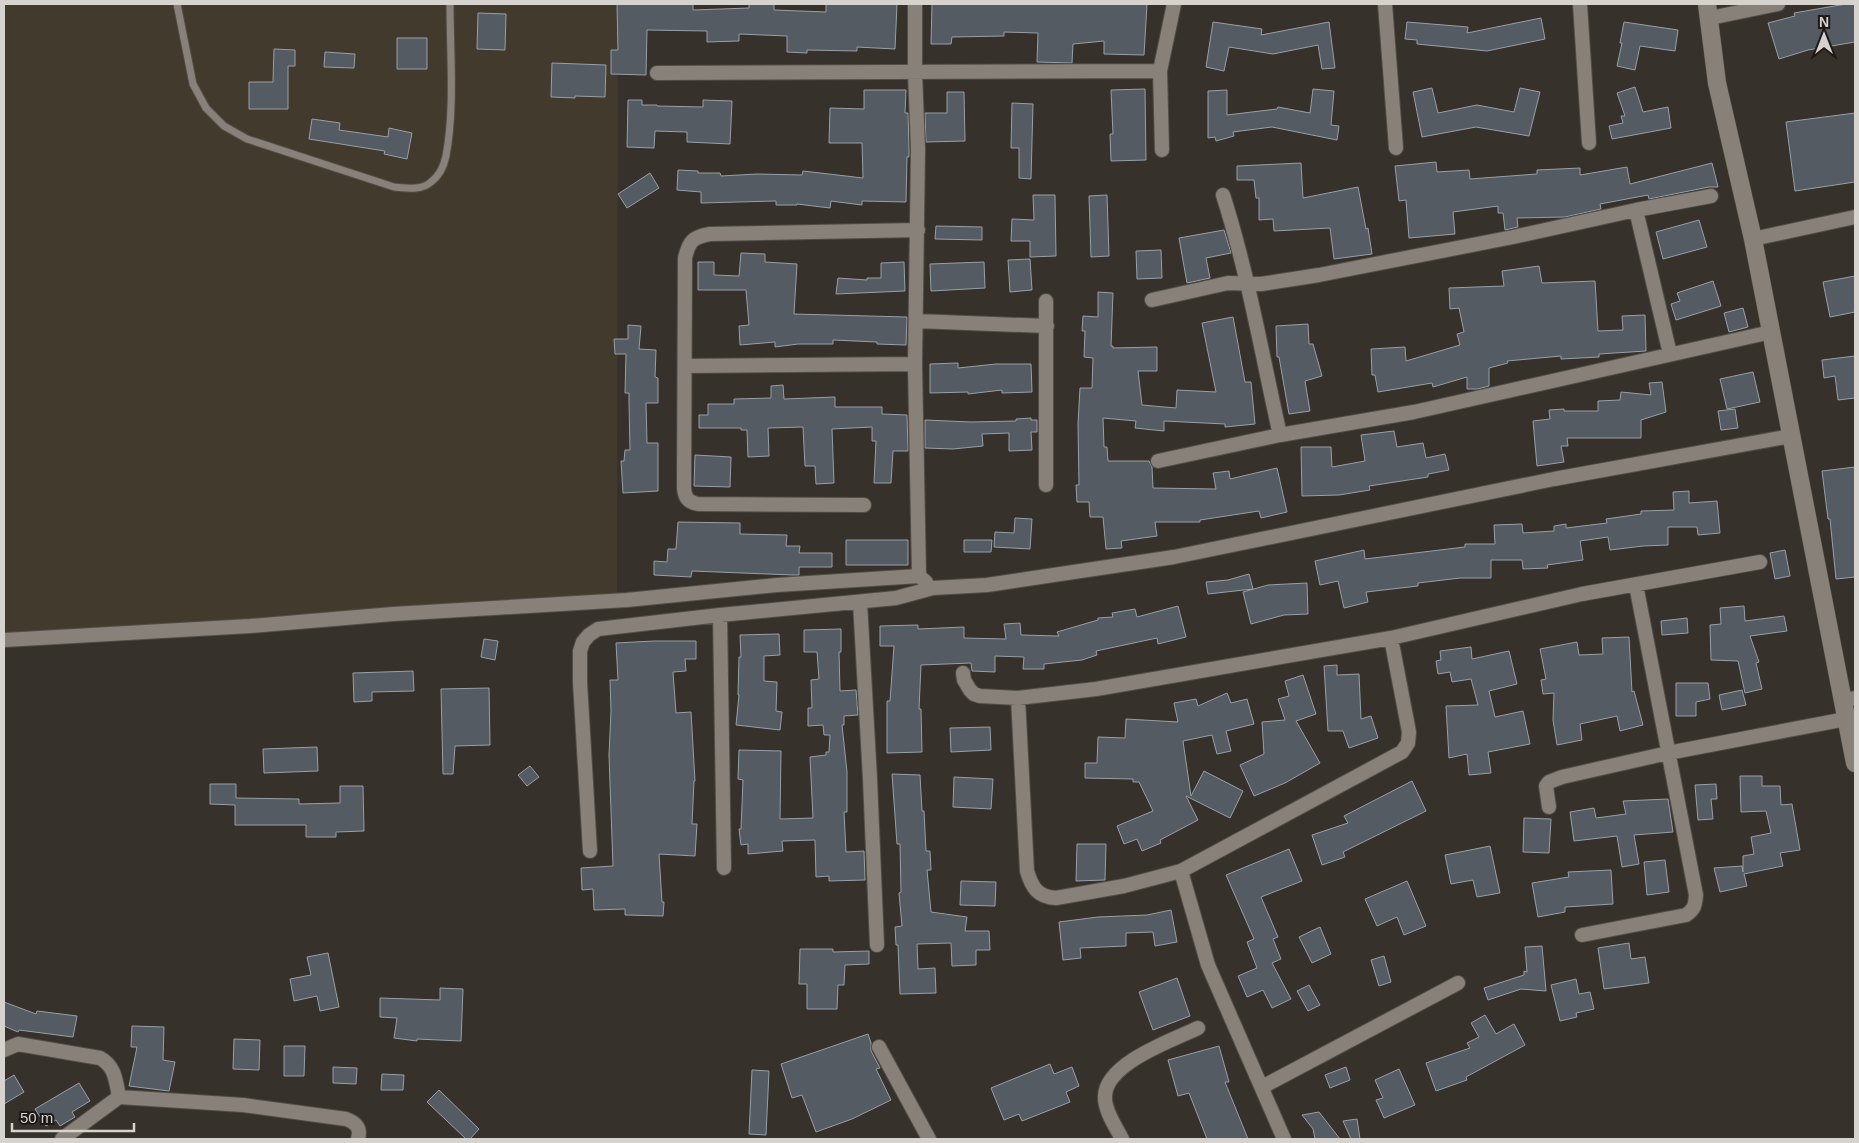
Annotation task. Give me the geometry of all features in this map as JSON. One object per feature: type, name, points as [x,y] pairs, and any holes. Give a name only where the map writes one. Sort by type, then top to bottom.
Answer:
[{"type":"street","points":[[916,4],[915,72],[918,149],[918,230],[915,364],[919,576]]},
{"type":"street","points":[[1162,150],[1160,70],[1174,4]]},
{"type":"street","points":[[1385,4],[1396,148]]},
{"type":"street","points":[[1580,4],[1589,143]]},
{"type":"street","points":[[1778,4],[1708,11],[1717,83],[1753,239],[1791,436],[1849,700],[1846,719],[1855,763]]},
{"type":"street","points":[[657,73],[1160,70]]},
{"type":"street","points":[[1223,194],[1248,284],[1280,435]]},
{"type":"street","points":[[1152,300],[1228,283],[1283,282],[1711,196]]},
{"type":"street","points":[[1636,210],[1670,354]]},
{"type":"street","points":[[1753,239],[1855,217]]},
{"type":"street","points":[[864,505],[691,502],[685,495],[685,258],[688,246],[697,238],[710,234],[918,230]]},
{"type":"street","points":[[1046,301],[1046,485]]},
{"type":"street","points":[[916,321],[1047,326]]},
{"type":"street","points":[[1158,461],[1280,435],[1414,412],[1771,332]]},
{"type":"street","points":[[685,366],[915,364]]},
{"type":"street","points":[[590,851],[580,682],[580,651],[583,642],[593,631],[598,629],[896,598],[933,588],[987,585],[1174,557],[1554,479],[1791,436]]},
{"type":"street","points":[[963,673],[966,685],[974,694],[1018,698],[1096,689],[1391,638],[1582,594],[1760,562]]},
{"type":"street","points":[[4,640],[250,626],[393,614],[628,600],[786,584],[919,576],[933,588]]},
{"type":"street","points":[[1582,935],[1686,915],[1695,906],[1696,895],[1636,585]]},
{"type":"street","points":[[860,602],[871,788],[877,945]]},
{"type":"street","points":[[720,615],[724,868]]},
{"type":"street","points":[[1018,698],[1027,871],[1036,891],[1047,897],[1056,898],[1124,886],[1181,871],[1402,752],[1408,743],[1410,732],[1391,638]]},
{"type":"street","points":[[1549,807],[1546,786],[1555,780],[1668,753],[1846,719]]},
{"type":"street","points":[[1181,871],[1208,965],[1284,1139]]},
{"type":"street","points":[[1262,1087],[1458,983]]},
{"type":"street","points":[[1122,1139],[1106,1105],[1104,1095],[1114,1076],[1124,1066],[1138,1057],[1198,1028]]},
{"type":"street","points":[[6,1046],[18,1044],[100,1058],[108,1062],[112,1067],[119,1097]]},
{"type":"street","points":[[879,1047],[929,1139]]},
{"type":"street","points":[[62,1139],[119,1097],[242,1105],[346,1119],[355,1122],[358,1126],[360,1133],[358,1139]]},
{"type":"lane","points":[[176,4],[193,84],[206,108],[224,126],[247,139],[283,151],[394,187],[414,189],[430,183],[441,171],[446,158],[450,104],[450,4]]},
{"type":"shaded area","points":[[4,4],[618,4],[617,597],[4,639]]},
{"type":"building","points":[[617,4],[693,4],[693,10],[749,8],[749,4],[774,4],[774,10],[826,12],[826,4],[897,4],[895,49],[857,47],[857,51],[807,50],[807,53],[787,52],[787,36],[739,34],[739,41],[707,42],[707,31],[647,30],[646,75],[611,74],[611,50],[618,50]]},
{"type":"building","points":[[932,4],[1147,4],[1144,55],[1104,54],[1104,41],[1073,44],[1072,63],[1037,62],[1038,33],[1004,32],[1004,36],[952,37],[951,44],[931,44]]},
{"type":"building","points":[[1855,4],[1855,42],[1808,50],[1779,59],[1768,23],[1795,16],[1794,13]]},
{"type":"building","points":[[478,13],[506,14],[505,50],[477,49]]},
{"type":"building","points":[[1541,18],[1545,39],[1487,51],[1417,44],[1417,40],[1405,39],[1407,22],[1468,27],[1467,33]]},
{"type":"building","points":[[1213,22],[1262,29],[1261,35],[1329,22],[1335,68],[1322,69],[1318,45],[1273,54],[1229,47],[1224,71],[1206,67]]},
{"type":"building","points":[[1624,22],[1678,30],[1675,51],[1640,46],[1635,70],[1617,66]]},
{"type":"building","points":[[397,38],[427,38],[427,69],[397,69]]},
{"type":"building","points":[[274,49],[295,50],[295,66],[288,66],[288,109],[249,109],[249,82],[273,82]]},
{"type":"building","points":[[325,52],[355,54],[354,68],[324,67]]},
{"type":"building","points":[[552,63],[606,65],[605,97],[551,97]]},
{"type":"building","points":[[1635,87],[1643,112],[1668,107],[1671,128],[1612,139],[1609,126],[1623,123],[1621,116],[1625,116],[1617,93]]},
{"type":"building","points":[[1432,88],[1438,113],[1477,105],[1514,112],[1520,88],[1540,92],[1529,136],[1476,127],[1422,137],[1413,92]]},
{"type":"building","points":[[1145,89],[1146,160],[1111,161],[1110,134],[1113,134],[1111,90]]},
{"type":"building","points":[[1313,89],[1334,91],[1331,125],[1339,126],[1337,140],[1272,127],[1233,132],[1234,136],[1216,141],[1215,137],[1208,138],[1208,91],[1227,90],[1227,115],[1277,109],[1278,107],[1310,113]]},
{"type":"building","points":[[864,90],[906,90],[905,113],[908,113],[909,157],[907,157],[906,202],[862,201],[862,205],[831,201],[830,208],[797,204],[776,205],[776,201],[701,203],[701,192],[677,190],[678,170],[698,171],[698,173],[720,173],[721,176],[757,174],[802,175],[803,171],[863,178],[862,143],[829,143],[830,108],[864,109]]},
{"type":"building","points":[[947,92],[964,92],[965,141],[926,142],[925,113],[947,113]]},
{"type":"building","points":[[628,100],[642,100],[642,105],[703,107],[703,100],[732,101],[730,144],[687,142],[687,132],[655,131],[654,148],[627,147]]},
{"type":"building","points":[[1012,103],[1033,104],[1031,179],[1019,178],[1019,148],[1011,148]]},
{"type":"building","points":[[1855,113],[1855,182],[1795,191],[1786,122]]},
{"type":"building","points":[[312,119],[340,123],[339,130],[388,137],[389,128],[412,133],[407,159],[384,154],[385,151],[309,139]]},
{"type":"building","points":[[1436,162],[1437,172],[1469,170],[1470,179],[1537,174],[1537,170],[1580,168],[1580,175],[1627,167],[1630,184],[1712,163],[1718,187],[1709,187],[1649,199],[1648,195],[1600,204],[1601,209],[1565,217],[1517,218],[1518,227],[1505,230],[1503,213],[1498,213],[1498,206],[1453,212],[1455,234],[1409,238],[1406,200],[1399,201],[1395,166]]},
{"type":"building","points":[[1301,163],[1303,198],[1358,187],[1372,254],[1334,259],[1330,228],[1274,231],[1273,219],[1259,220],[1259,198],[1256,198],[1254,180],[1237,180],[1237,166]]},
{"type":"building","points":[[650,173],[659,188],[627,208],[618,194]]},
{"type":"building","points":[[1033,195],[1055,195],[1056,256],[1030,257],[1030,241],[1011,241],[1012,219],[1034,220]]},
{"type":"building","points":[[1107,195],[1109,256],[1091,257],[1089,196]]},
{"type":"building","points":[[1699,220],[1707,247],[1663,259],[1656,232]]},
{"type":"building","points":[[936,226],[982,227],[982,240],[935,239]]},
{"type":"building","points":[[1224,230],[1231,253],[1206,258],[1210,278],[1187,283],[1179,238]]},
{"type":"building","points":[[1161,250],[1162,278],[1137,279],[1136,251]]},
{"type":"building","points":[[741,253],[765,254],[765,262],[797,264],[794,314],[907,317],[906,345],[833,340],[833,344],[798,344],[775,347],[775,342],[740,345],[739,326],[749,325],[746,290],[698,290],[698,262],[714,262],[714,275],[739,276]]},
{"type":"building","points":[[1030,259],[1032,290],[1010,292],[1008,260]]},
{"type":"building","points":[[904,262],[905,291],[836,294],[838,278],[867,280],[867,278],[881,278],[881,263]]},
{"type":"building","points":[[984,262],[985,288],[931,291],[930,264]]},
{"type":"building","points":[[1539,266],[1542,283],[1595,281],[1598,331],[1623,330],[1622,316],[1645,315],[1646,351],[1599,354],[1599,357],[1561,359],[1561,356],[1507,361],[1508,363],[1489,368],[1489,386],[1478,389],[1467,389],[1467,377],[1433,387],[1432,383],[1378,392],[1375,375],[1372,375],[1371,349],[1405,347],[1406,361],[1460,345],[1457,334],[1464,332],[1459,308],[1450,309],[1449,288],[1504,286],[1502,271]]},
{"type":"building","points":[[1855,276],[1855,312],[1830,317],[1823,282]]},
{"type":"building","points":[[1713,281],[1721,306],[1676,320],[1671,304],[1680,301],[1677,293]]},
{"type":"building","points":[[1098,292],[1113,293],[1111,346],[1113,348],[1157,347],[1157,371],[1138,371],[1142,405],[1176,408],[1177,390],[1216,392],[1202,323],[1233,317],[1245,382],[1251,382],[1255,424],[1225,427],[1225,424],[1164,421],[1164,431],[1135,428],[1136,421],[1103,418],[1104,447],[1107,447],[1108,461],[1149,461],[1152,467],[1153,488],[1216,489],[1213,473],[1229,471],[1230,479],[1277,468],[1287,512],[1261,518],[1259,511],[1200,520],[1200,522],[1155,522],[1157,536],[1121,541],[1122,548],[1106,549],[1103,517],[1090,517],[1089,502],[1077,502],[1076,485],[1079,485],[1078,424],[1080,388],[1092,388],[1093,358],[1084,357],[1085,331],[1082,331],[1083,316],[1098,317]]},
{"type":"building","points":[[1743,308],[1748,327],[1729,332],[1724,313]]},
{"type":"building","points":[[1308,324],[1309,344],[1313,344],[1322,376],[1305,381],[1310,411],[1289,414],[1279,357],[1277,357],[1276,326]]},
{"type":"building","points":[[628,325],[641,326],[639,349],[656,350],[655,377],[658,378],[658,403],[646,403],[647,443],[658,443],[658,491],[623,493],[621,461],[624,461],[625,450],[630,450],[629,393],[625,393],[626,354],[615,354],[614,339],[628,339]]},
{"type":"building","points":[[1855,356],[1855,398],[1838,400],[1835,376],[1824,378],[1822,360]]},
{"type":"building","points":[[958,363],[958,368],[996,364],[1031,364],[1032,392],[1002,393],[1002,390],[968,394],[968,392],[930,393],[930,364]]},
{"type":"building","points":[[1753,372],[1760,402],[1727,409],[1720,379]]},
{"type":"building","points":[[1662,382],[1666,412],[1641,420],[1641,438],[1567,438],[1568,446],[1561,446],[1564,462],[1537,466],[1533,421],[1550,419],[1549,410],[1598,411],[1598,401],[1620,400],[1621,392],[1651,395],[1649,383]]},
{"type":"building","points":[[783,385],[784,399],[835,397],[835,407],[882,407],[882,414],[907,415],[908,451],[893,451],[891,483],[874,483],[876,441],[872,441],[872,427],[832,429],[834,483],[816,484],[815,466],[805,466],[803,427],[768,428],[769,456],[748,457],[747,430],[741,430],[741,428],[699,428],[699,415],[708,415],[708,404],[734,404],[734,399],[771,398],[771,386]]},
{"type":"building","points":[[1735,409],[1738,428],[1721,430],[1718,411]]},
{"type":"building","points":[[1031,418],[1031,420],[1037,420],[1037,432],[1031,432],[1032,450],[1009,451],[1009,433],[982,434],[983,446],[953,449],[925,448],[925,420],[971,422],[1016,421],[1016,419]]},
{"type":"building","points":[[1394,431],[1397,447],[1423,443],[1426,458],[1445,454],[1449,470],[1428,474],[1428,477],[1369,486],[1370,490],[1339,495],[1302,496],[1301,447],[1331,447],[1332,467],[1365,461],[1361,435]]},
{"type":"building","points":[[695,455],[731,457],[730,487],[694,486]]},
{"type":"building","points":[[1855,467],[1855,577],[1836,579],[1830,519],[1828,519],[1822,471]]},
{"type":"building","points":[[1689,491],[1689,503],[1717,501],[1720,533],[1698,535],[1697,527],[1668,527],[1668,545],[1610,550],[1608,537],[1580,541],[1583,560],[1547,565],[1548,568],[1523,569],[1522,560],[1491,560],[1491,578],[1460,578],[1418,583],[1418,586],[1366,592],[1368,602],[1344,608],[1338,581],[1320,585],[1315,561],[1364,550],[1365,559],[1465,547],[1465,544],[1495,544],[1494,525],[1522,524],[1523,533],[1554,531],[1554,526],[1566,524],[1566,528],[1607,523],[1606,519],[1641,514],[1641,511],[1674,510],[1673,492]]},
{"type":"building","points":[[1015,518],[1032,519],[1030,549],[994,547],[995,532],[1014,533]]},
{"type":"building","points":[[678,522],[740,523],[740,534],[787,535],[786,546],[800,546],[799,553],[832,553],[832,567],[799,567],[799,575],[692,571],[691,577],[654,575],[654,561],[667,562],[668,549],[676,549]]},
{"type":"building","points":[[846,540],[908,540],[908,565],[846,565]]},
{"type":"building","points":[[964,540],[992,540],[991,552],[964,552]]},
{"type":"building","points":[[1785,550],[1790,576],[1775,579],[1770,553]]},
{"type":"building","points":[[1249,574],[1253,589],[1208,594],[1206,582],[1228,580]]},
{"type":"building","points":[[1307,583],[1308,614],[1284,615],[1251,624],[1243,592],[1268,585]]},
{"type":"building","points":[[1178,606],[1186,637],[1158,644],[1157,638],[1096,651],[1097,655],[1082,660],[1044,664],[1044,669],[1023,669],[1024,657],[995,656],[995,672],[972,671],[971,663],[921,665],[919,709],[921,709],[922,752],[887,753],[887,701],[890,701],[894,646],[880,646],[880,626],[918,625],[918,629],[964,627],[964,638],[1006,639],[1004,624],[1020,623],[1021,635],[1059,636],[1057,632],[1098,620],[1098,618],[1113,617],[1112,613],[1135,609],[1137,617]]},
{"type":"building","points":[[1744,606],[1745,621],[1784,616],[1787,631],[1750,636],[1759,662],[1756,663],[1762,689],[1745,693],[1738,661],[1711,660],[1710,625],[1721,624],[1720,608]]},
{"type":"building","points":[[1687,618],[1688,633],[1662,635],[1661,621]]},
{"type":"building","points":[[841,629],[841,652],[839,652],[840,691],[856,690],[858,715],[844,716],[844,725],[842,725],[847,772],[847,812],[844,812],[846,852],[864,851],[865,880],[829,881],[829,876],[816,877],[815,840],[782,841],[783,851],[748,854],[748,844],[741,845],[739,829],[741,829],[743,780],[738,779],[739,750],[781,751],[780,819],[813,818],[810,757],[826,755],[826,752],[829,752],[830,735],[824,735],[823,725],[808,726],[808,708],[812,708],[811,680],[819,679],[817,652],[804,652],[804,630]]},
{"type":"building","points":[[779,634],[780,655],[764,656],[764,681],[777,682],[776,711],[782,712],[780,730],[736,725],[739,695],[739,657],[741,657],[740,635]]},
{"type":"building","points":[[1629,637],[1632,692],[1634,691],[1643,725],[1620,731],[1617,716],[1580,724],[1582,740],[1557,745],[1553,720],[1554,693],[1543,694],[1541,680],[1546,679],[1540,649],[1577,642],[1579,655],[1603,654],[1602,638]]},
{"type":"building","points":[[484,639],[498,641],[495,660],[481,657]]},
{"type":"building","points":[[696,641],[696,659],[685,659],[686,671],[673,672],[676,713],[691,712],[695,781],[692,824],[697,824],[695,856],[659,854],[662,902],[664,902],[663,916],[625,915],[625,909],[594,910],[593,889],[582,890],[581,868],[613,866],[609,755],[610,680],[618,680],[616,643]]},
{"type":"building","points":[[1471,647],[1472,659],[1509,651],[1517,684],[1489,691],[1495,717],[1523,711],[1530,744],[1488,752],[1491,773],[1469,775],[1467,754],[1449,758],[1446,706],[1478,705],[1471,679],[1452,682],[1450,672],[1438,674],[1436,661],[1441,660],[1440,651]]},
{"type":"building","points":[[1337,665],[1337,675],[1359,674],[1361,719],[1371,716],[1378,738],[1349,748],[1343,731],[1328,731],[1324,666]]},
{"type":"building","points":[[413,671],[414,691],[372,692],[372,701],[354,702],[353,673]]},
{"type":"building","points":[[1303,675],[1316,714],[1296,721],[1320,763],[1285,783],[1254,796],[1240,765],[1264,754],[1262,722],[1285,720],[1278,699],[1289,696],[1285,681]]},
{"type":"building","points":[[1676,683],[1708,683],[1710,699],[1696,702],[1696,716],[1676,716]]},
{"type":"building","points":[[489,688],[490,745],[455,746],[453,774],[443,774],[441,689]]},
{"type":"building","points":[[1742,690],[1746,705],[1722,710],[1719,695]]},
{"type":"building","points":[[1227,693],[1231,703],[1247,699],[1254,724],[1226,731],[1231,751],[1217,754],[1212,735],[1183,741],[1191,796],[1204,771],[1243,791],[1230,818],[1186,796],[1198,820],[1160,840],[1161,843],[1142,851],[1137,839],[1124,844],[1117,826],[1153,811],[1139,782],[1133,782],[1133,779],[1085,778],[1085,763],[1097,763],[1098,737],[1125,738],[1126,719],[1178,722],[1174,703],[1196,699],[1198,706]]},
{"type":"building","points":[[990,727],[991,750],[951,752],[950,728]]},
{"type":"building","points":[[317,747],[318,771],[264,773],[263,749]]},
{"type":"building","points":[[530,766],[539,777],[527,786],[518,775]]},
{"type":"building","points":[[892,774],[920,775],[926,851],[930,851],[931,870],[927,870],[931,912],[967,917],[965,931],[989,931],[990,950],[976,950],[976,965],[952,966],[951,943],[917,944],[918,969],[935,968],[936,993],[900,994],[898,945],[896,945],[895,927],[902,926],[899,893],[901,892],[900,844],[897,844]]},
{"type":"building","points":[[1740,776],[1762,776],[1762,786],[1780,786],[1781,805],[1792,804],[1800,850],[1780,853],[1783,866],[1744,874],[1747,886],[1720,892],[1714,868],[1742,866],[1743,872],[1743,856],[1754,854],[1751,837],[1771,833],[1766,811],[1741,812]]},
{"type":"building","points":[[954,777],[993,779],[991,809],[953,807]]},
{"type":"building","points":[[1412,781],[1426,811],[1343,852],[1345,857],[1322,865],[1312,835],[1348,823],[1344,816]]},
{"type":"building","points":[[210,784],[236,784],[236,798],[299,799],[299,804],[340,803],[340,786],[363,786],[364,831],[336,832],[336,837],[306,837],[306,825],[235,825],[235,805],[210,804]]},
{"type":"building","points":[[1716,784],[1717,799],[1711,799],[1713,819],[1698,820],[1695,785]]},
{"type":"building","points":[[1668,799],[1673,832],[1634,835],[1639,864],[1622,867],[1617,836],[1574,841],[1570,812],[1594,808],[1596,818],[1626,814],[1623,801]]},
{"type":"building","points":[[1524,818],[1551,819],[1549,853],[1523,852]]},
{"type":"building","points":[[1077,844],[1106,844],[1105,880],[1076,881]]},
{"type":"building","points":[[1490,846],[1500,893],[1477,897],[1473,880],[1451,884],[1445,855]]},
{"type":"building","points":[[1289,849],[1302,881],[1261,897],[1278,937],[1273,939],[1281,959],[1272,963],[1291,999],[1272,1008],[1263,990],[1247,997],[1238,976],[1257,968],[1247,942],[1254,939],[1226,875]]},
{"type":"building","points":[[1665,860],[1669,892],[1647,895],[1644,862]]},
{"type":"building","points":[[1611,870],[1613,904],[1565,907],[1565,912],[1538,917],[1532,883],[1569,877],[1568,872]]},
{"type":"building","points":[[961,881],[996,882],[995,906],[960,905]]},
{"type":"building","points":[[1407,881],[1426,926],[1404,935],[1397,917],[1377,926],[1365,899]]},
{"type":"building","points":[[1171,910],[1177,942],[1155,946],[1153,932],[1126,933],[1126,946],[1080,948],[1081,958],[1063,960],[1059,922],[1098,917],[1147,915]]},
{"type":"building","points":[[1320,927],[1331,954],[1312,963],[1299,937]]},
{"type":"building","points":[[1629,943],[1631,959],[1645,957],[1649,983],[1604,989],[1598,948]]},
{"type":"building","points":[[1542,946],[1546,991],[1521,989],[1488,1000],[1484,988],[1524,975],[1524,971],[1527,972],[1525,947]]},
{"type":"building","points":[[800,949],[833,949],[833,952],[869,951],[869,964],[845,965],[844,985],[838,985],[837,1009],[807,1009],[807,984],[799,984]]},
{"type":"building","points":[[328,953],[339,1007],[320,1011],[317,996],[294,1001],[290,979],[311,975],[307,957]]},
{"type":"building","points":[[1384,956],[1391,982],[1379,986],[1371,960]]},
{"type":"building","points":[[1177,978],[1190,1016],[1153,1030],[1139,992]]},
{"type":"building","points":[[1576,979],[1579,994],[1590,992],[1594,1009],[1576,1013],[1577,1017],[1560,1021],[1551,985]]},
{"type":"building","points":[[1309,985],[1320,1005],[1308,1011],[1297,991]]},
{"type":"building","points":[[440,988],[463,989],[461,1041],[417,1039],[417,1041],[394,1038],[397,1018],[380,1017],[380,998],[440,1000]]},
{"type":"building","points":[[4,1002],[36,1014],[37,1011],[77,1016],[73,1037],[19,1030],[18,1032],[4,1026]]},
{"type":"building","points":[[1485,1015],[1496,1034],[1514,1024],[1525,1045],[1466,1077],[1467,1080],[1436,1091],[1426,1063],[1470,1048],[1467,1043],[1479,1037],[1471,1023]]},
{"type":"building","points":[[132,1026],[164,1027],[163,1060],[175,1062],[169,1091],[129,1086],[137,1047],[131,1047]]},
{"type":"building","points":[[868,1034],[871,1051],[880,1068],[876,1069],[891,1100],[852,1119],[816,1132],[802,1095],[792,1098],[781,1064]]},
{"type":"building","points":[[234,1039],[260,1040],[259,1070],[233,1069]]},
{"type":"building","points":[[284,1046],[305,1046],[304,1076],[284,1076]]},
{"type":"building","points":[[1219,1046],[1229,1082],[1225,1082],[1248,1139],[1207,1139],[1189,1093],[1178,1096],[1168,1060]]},
{"type":"building","points":[[1050,1064],[1054,1074],[1072,1067],[1079,1086],[1066,1092],[1070,1102],[1022,1121],[1019,1114],[1004,1120],[991,1088]]},
{"type":"building","points":[[333,1067],[357,1068],[356,1084],[333,1083]]},
{"type":"building","points":[[1346,1067],[1350,1080],[1330,1088],[1325,1075]]},
{"type":"building","points":[[1399,1069],[1415,1105],[1384,1118],[1376,1100],[1383,1098],[1375,1080]]},
{"type":"building","points":[[752,1070],[769,1071],[766,1135],[749,1134]]},
{"type":"building","points":[[382,1074],[404,1075],[403,1090],[381,1090]]},
{"type":"building","points":[[14,1075],[24,1092],[4,1104],[4,1081]]},
{"type":"building","points":[[79,1083],[90,1101],[72,1112],[75,1117],[60,1126],[56,1120],[46,1126],[35,1109]]},
{"type":"building","points":[[439,1090],[479,1129],[470,1139],[466,1139],[427,1102]]},
{"type":"building","points":[[1319,1112],[1340,1139],[1315,1139],[1313,1129],[1302,1115]]},
{"type":"building","points":[[1357,1119],[1360,1139],[1351,1139],[1343,1121]]}]
